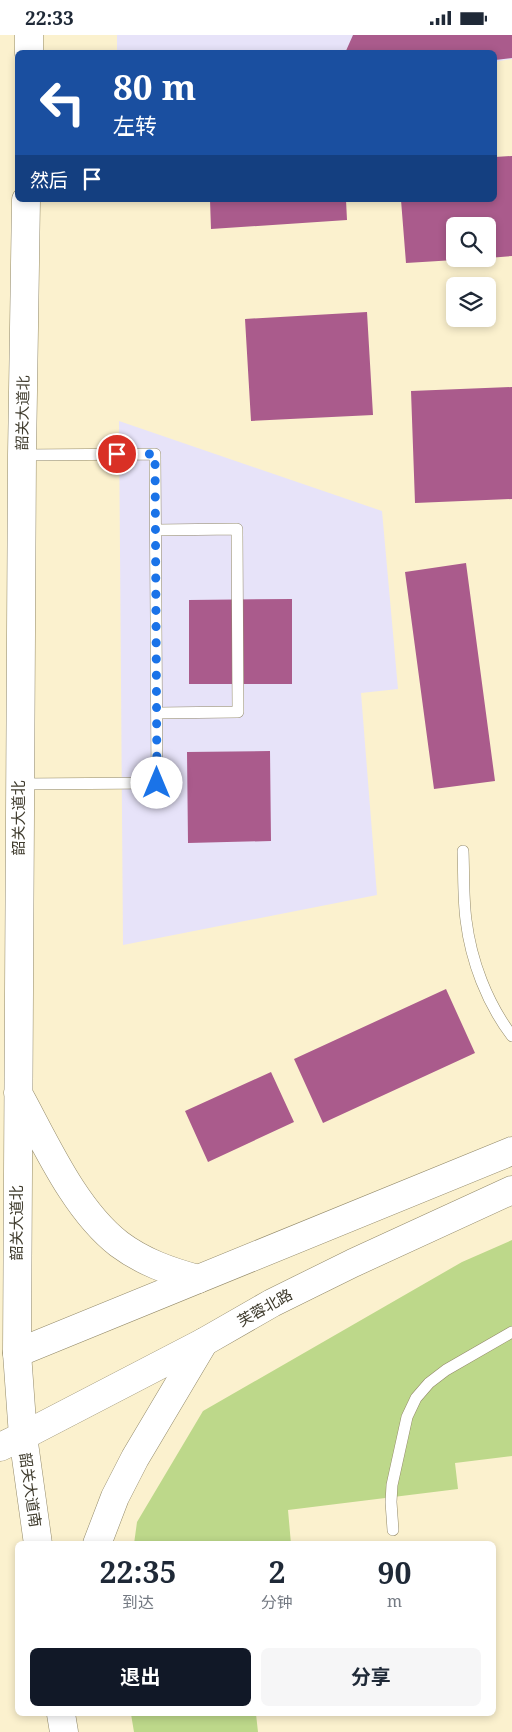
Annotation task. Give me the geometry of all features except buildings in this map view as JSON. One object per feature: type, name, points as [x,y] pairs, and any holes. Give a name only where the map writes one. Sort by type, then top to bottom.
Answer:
[{"type":"main road","points":[[29,35],[29,50]]},
{"type":"main road","name":"韶关大道北","points":[[12,1442],[8,1356],[17,1091],[26,202]]},
{"type":"main road","points":[[17,1091],[75,1195],[96,1221],[118,1243],[142,1259],[166,1270],[198,1279]]},
{"type":"main road","points":[[8,1356],[512,1151]]},
{"type":"main road","name":"芙蓉北路","points":[[12,1442],[204,1342],[272,1303],[512,1190]]},
{"type":"main road","points":[[98,1541],[116,1497],[135,1458],[204,1342]]},
{"type":"main road","name":"韶关大道南","points":[[12,1442],[37,1541]]},
{"type":"main road","points":[[61,1716],[64,1732]]},
{"type":"lane","points":[[20,784],[157,783],[155,454],[22,455]]},
{"type":"lane","points":[[156,530],[237,529],[238,712],[156,713]]},
{"type":"lane","points":[[463,851],[466,920],[475,964],[487,995],[512,1036]]},
{"type":"lane","points":[[393,1530],[392,1485],[407,1417],[416,1398],[429,1383],[446,1370],[512,1332]]},
{"type":"shaded area","points":[[117,35],[512,35],[512,59],[497,62],[497,50],[117,50]]},
{"type":"shaded area","points":[[119,421],[382,511],[398,689],[361,693],[377,895],[123,945]]},
{"type":"green space","points":[[512,1240],[512,1456],[455,1463],[458,1489],[288,1510],[291,1541],[134,1541],[137,1522],[203,1411],[462,1262]]},
{"type":"green space","points":[[131,1716],[256,1716],[258,1732],[134,1732]]},
{"type":"route","points":[[117,454],[155,454],[157,783]]}]
